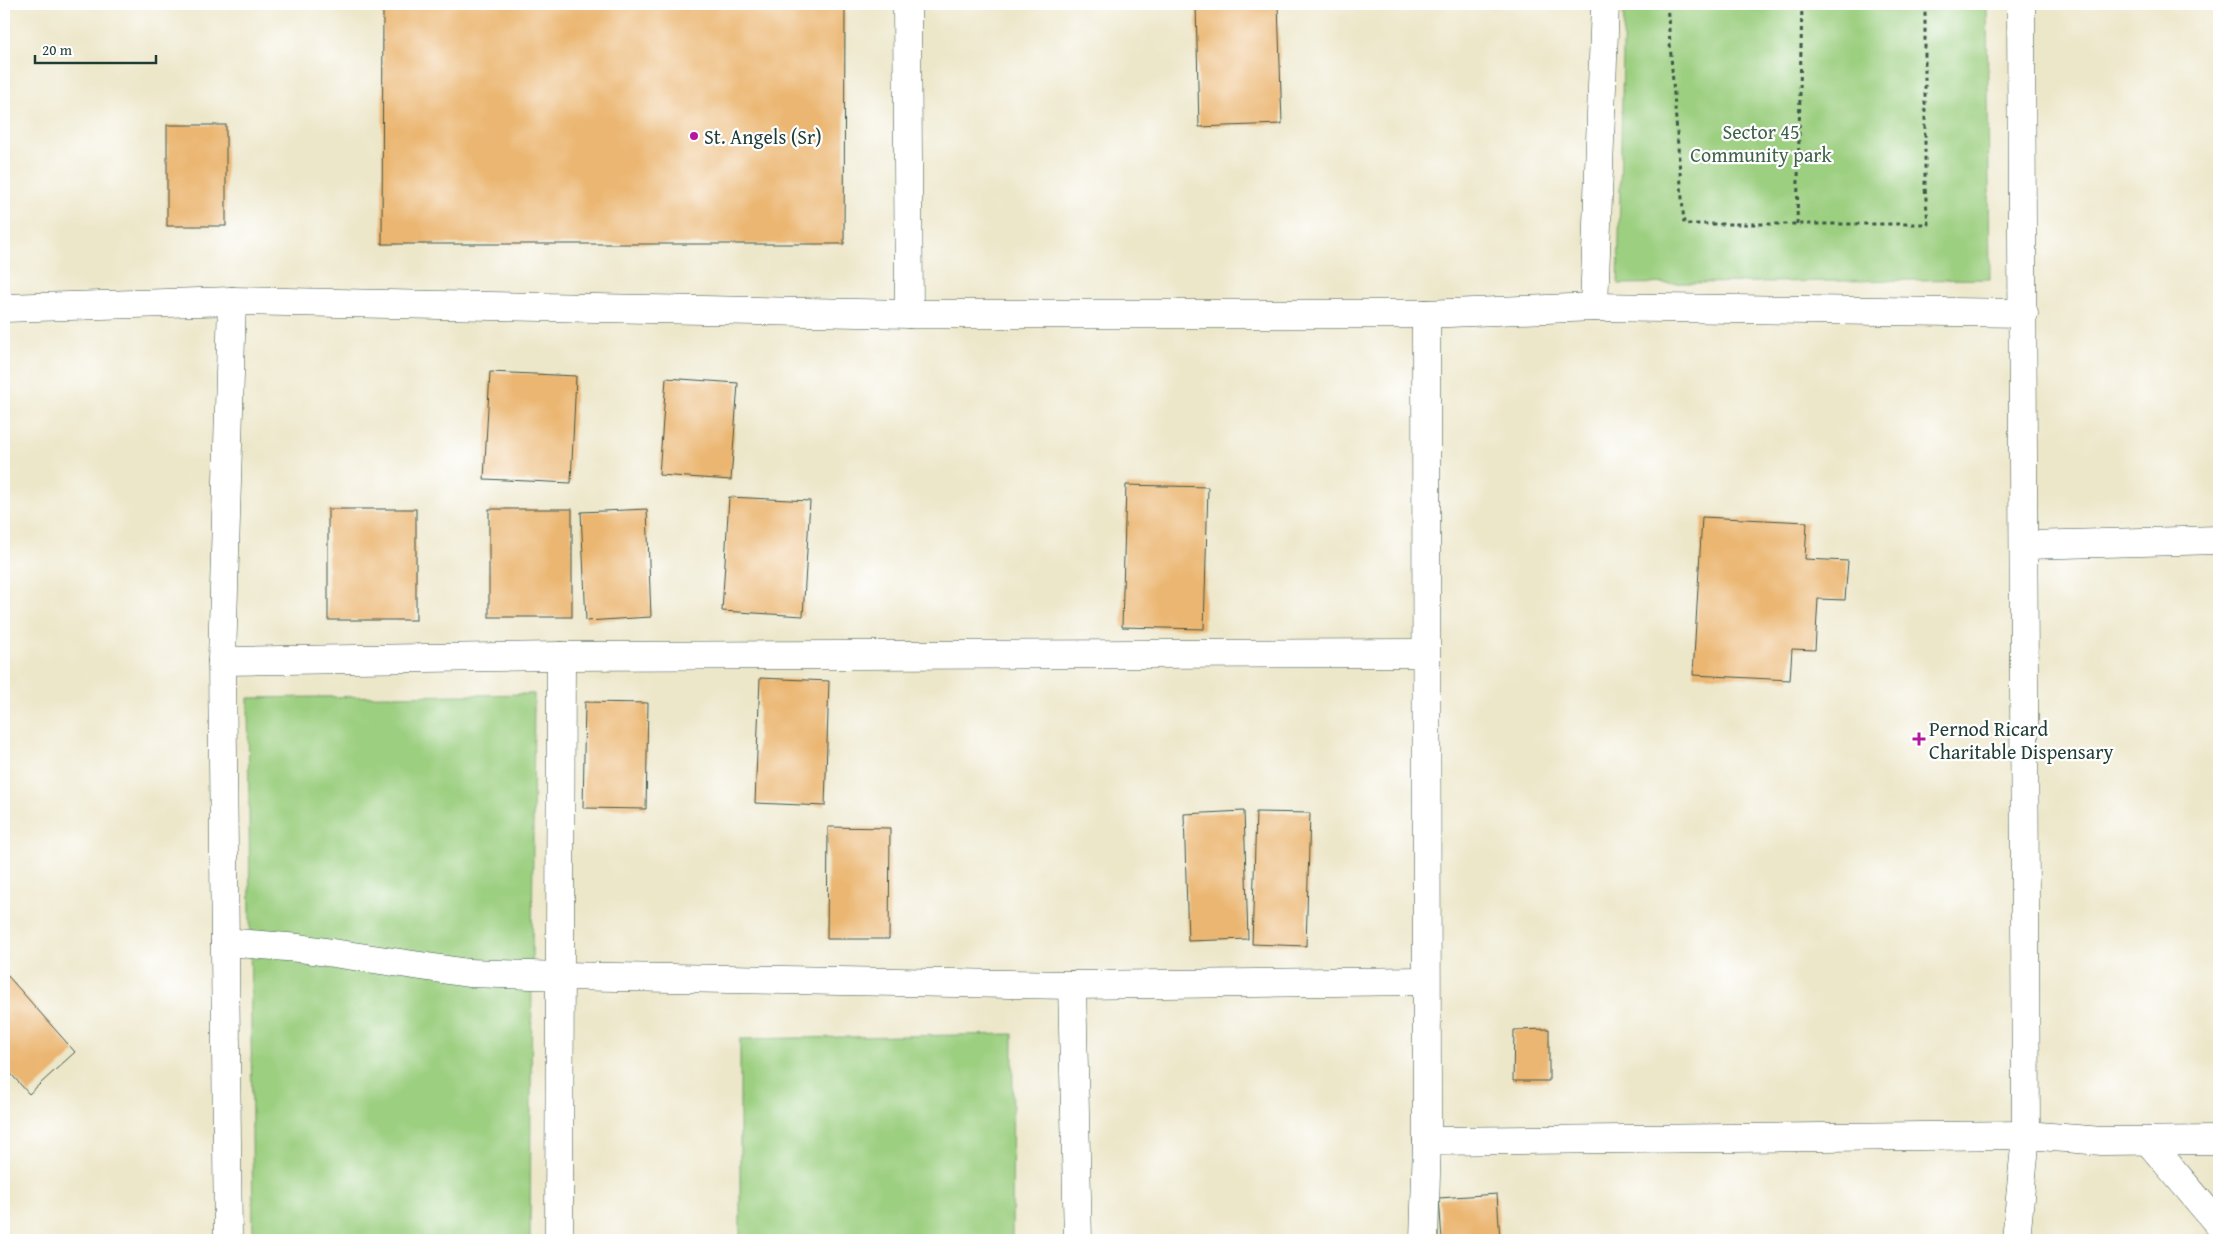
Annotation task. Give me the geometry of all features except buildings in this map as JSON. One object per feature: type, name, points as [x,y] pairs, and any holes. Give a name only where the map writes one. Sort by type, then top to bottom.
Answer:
[{"type":"street","points":[[907,4],[909,314]]},
{"type":"street","points":[[1594,307],[1605,4]]},
{"type":"street","points":[[2016,1240],[2026,1135],[2024,313],[2021,4]]},
{"type":"street","points":[[228,1240],[222,661],[232,301]]},
{"type":"street","points":[[4,308],[232,301],[909,314],[1426,314],[1594,307],[2024,313]]},
{"type":"street","points":[[1424,1240],[1427,1141],[1426,314]]},
{"type":"street","points":[[2024,545],[2219,540]]},
{"type":"street","points":[[222,661],[561,656],[1426,653]]},
{"type":"street","points":[[559,1240],[561,656]]},
{"type":"street","points":[[225,942],[308,949],[468,973],[560,976],[1072,985],[1426,981]]},
{"type":"street","points":[[1072,985],[1078,1240]]},
{"type":"street","points":[[1427,1141],[2026,1135],[2102,1141],[2219,1140]]},
{"type":"street","points":[[2148,1142],[2219,1225]]},
{"type":"path","points":[[1667,4],[1684,224],[1928,224],[1925,188],[1925,4]]},
{"type":"path","points":[[1797,224],[1802,4]]},
{"type":"green space","name":"Sector 45 Community park","points":[[1624,4],[1987,4],[1990,279],[1618,284]]},
{"type":"green space","points":[[534,694],[530,1240],[253,1240],[248,698]]},
{"type":"green space","points":[[1013,1034],[1012,1240],[740,1240],[740,1039]]},
{"type":"place","name":"St. Angels (Sr)","points":[[694,136]]},
{"type":"place","name":"Pernod Ricard Charitable Dispensary","points":[[1919,739]]}]
